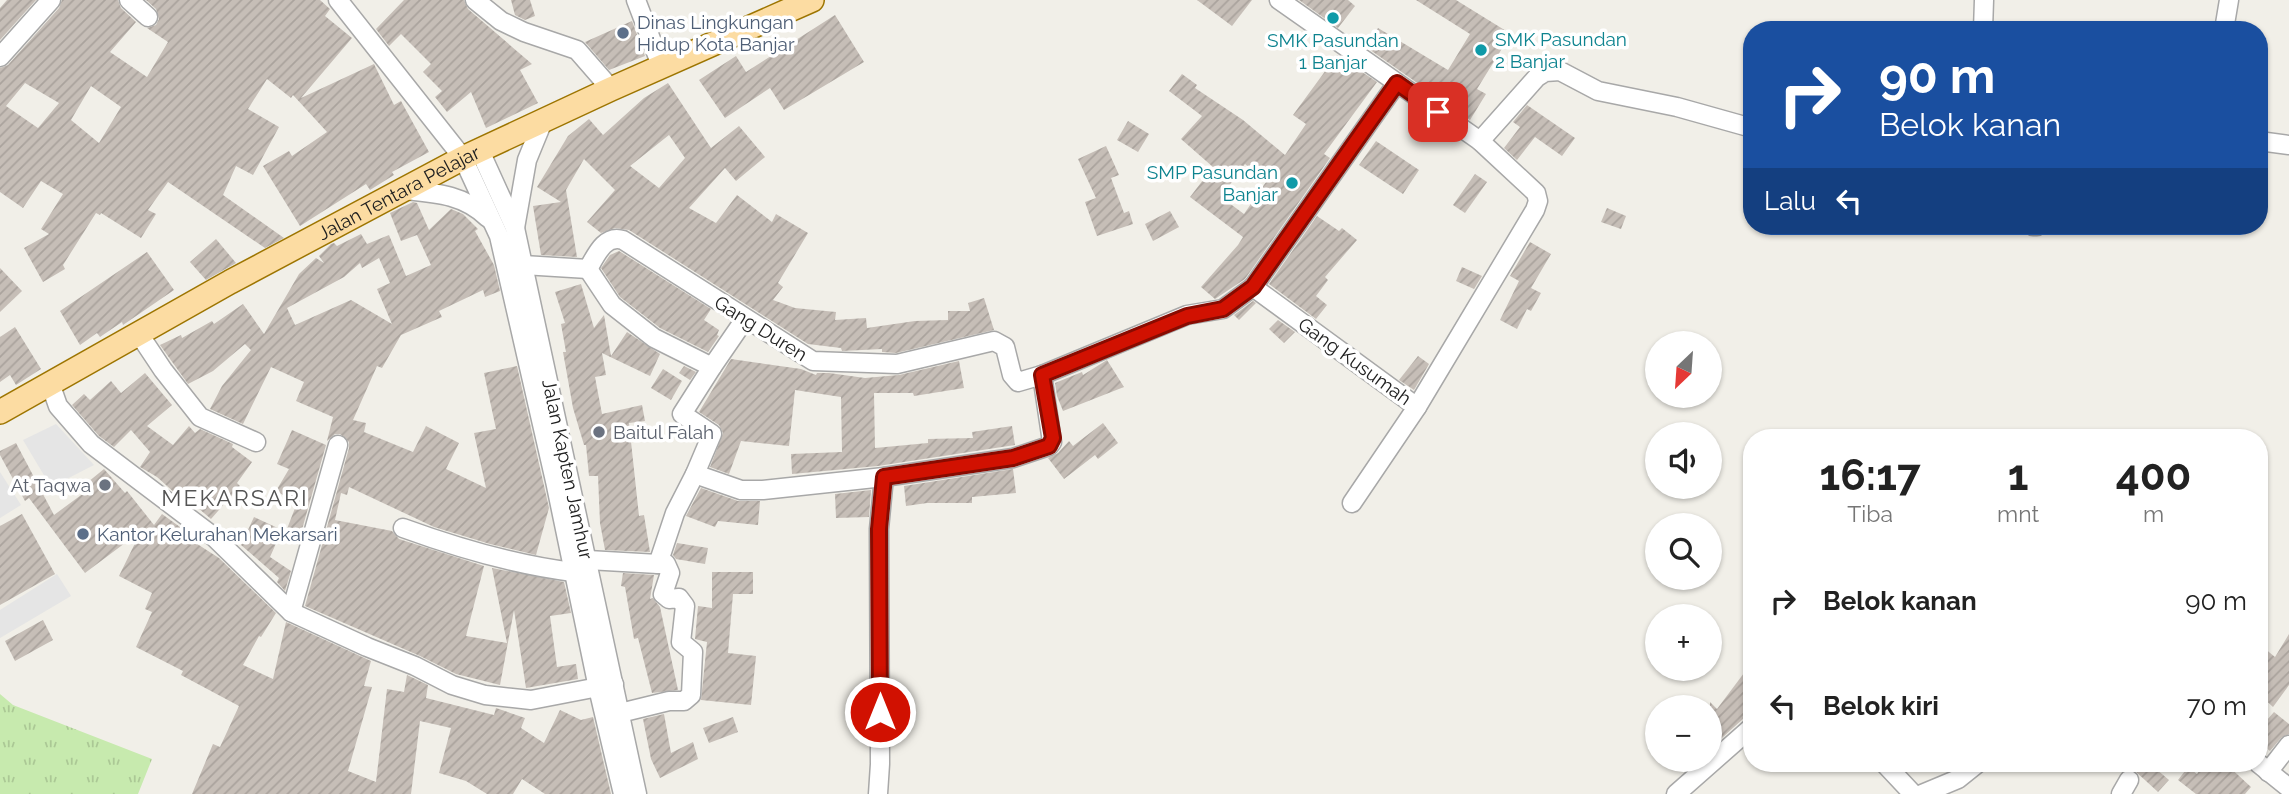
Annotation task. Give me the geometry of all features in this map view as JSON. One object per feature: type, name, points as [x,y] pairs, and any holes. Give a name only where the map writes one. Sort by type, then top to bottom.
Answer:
[{"type":"main road","name":"Jalan Tentara Pelajar","points":[[0,412],[230,282],[471,154],[812,0]]},
{"type":"street","points":[[0,57],[51,0]]},
{"type":"street","points":[[129,0],[148,17]]},
{"type":"street","name":"Jalan Kapten Jamhur","points":[[338,0],[471,154],[523,265],[554,438],[573,572],[606,686],[620,713],[637,794]]},
{"type":"street","points":[[475,0],[501,21],[577,50],[611,89]]},
{"type":"street","points":[[636,0],[662,68]]},
{"type":"street","name":"Gang Kusumah","points":[[1253,287],[1417,407],[1538,201],[1536,193],[1480,141],[1279,0]]},
{"type":"street","points":[[1983,21],[1984,0]]},
{"type":"street","points":[[2226,21],[2229,0]]},
{"type":"street","points":[[1480,141],[1537,77],[1554,70],[1598,91],[1666,104],[1743,125]]},
{"type":"street","points":[[695,474],[741,491],[763,490],[884,477],[1013,458],[1049,446],[1053,438],[1042,375],[1187,316],[1223,309],[1253,287],[1397,83]]},
{"type":"street","points":[[405,190],[460,198],[478,208],[507,232],[527,160],[542,121]]},
{"type":"street","points":[[2268,142],[2289,145]]},
{"type":"street","name":"Jalan Kapten Jamhur","points":[[507,232],[554,438],[588,560],[624,794]]},
{"type":"street","name":"Gang Duren","points":[[588,269],[608,240],[623,240],[813,361],[897,364],[994,341],[1005,347],[1013,379],[1018,382],[1042,375]]},
{"type":"street","points":[[523,265],[588,269],[612,305],[654,338],[712,367]]},
{"type":"street","points":[[658,564],[675,513],[712,434],[681,414],[745,319]]},
{"type":"street","points":[[139,334],[200,417],[256,442]]},
{"type":"street","points":[[50,383],[58,406],[91,444],[214,537],[292,612],[452,685],[485,695],[531,700],[606,686]]},
{"type":"street","points":[[1352,503],[1417,407]]},
{"type":"street","points":[[292,612],[338,446]]},
{"type":"street","points":[[878,794],[879,529],[884,477]]},
{"type":"street","points":[[403,528],[464,549],[538,567],[573,572]]},
{"type":"street","points":[[588,560],[666,564],[670,573],[663,594],[669,599],[679,598],[685,606],[681,642],[694,652],[691,695],[684,701],[669,701],[620,713]]},
{"type":"street","points":[[1676,794],[1743,735]]},
{"type":"street","points":[[2268,763],[2289,745]]},
{"type":"street","points":[[2268,771],[2289,788]]},
{"type":"street","points":[[1892,772],[1913,794]]},
{"type":"street","points":[[1922,794],[1960,786],[1971,772]]},
{"type":"green space","points":[[0,694],[13,705],[152,759],[138,794],[0,794]]},
{"type":"shaded area","points":[[56,424],[94,465],[51,487],[23,440]]},
{"type":"shaded area","points":[[0,472],[21,505],[0,518]]},
{"type":"shaded area","points":[[57,574],[71,596],[0,638],[0,610]]},
{"type":"building","points":[[7,0],[36,0],[0,40],[0,8]]},
{"type":"building","points":[[62,0],[118,0],[121,8],[136,22],[110,52],[147,77],[168,42],[147,28],[156,25],[159,19],[156,9],[146,0],[320,0],[330,9],[325,16],[352,38],[301,98],[374,64],[394,105],[401,101],[429,152],[392,172],[394,175],[370,190],[366,184],[300,226],[263,166],[289,151],[292,156],[327,132],[293,95],[291,98],[267,79],[248,109],[279,127],[253,175],[236,166],[223,195],[284,238],[265,248],[168,182],[148,210],[156,214],[141,238],[101,213],[96,213],[63,265],[65,269],[43,282],[24,248],[49,234],[41,229],[63,194],[41,181],[23,208],[0,192],[0,68],[8,65],[59,8]],"holes":[[[25,83],[59,103],[38,128],[6,106]],[[91,86],[121,107],[99,143],[71,120]]]},
{"type":"building","points":[[404,0],[464,0],[468,9],[532,64],[520,70],[538,103],[486,128],[471,92],[447,112],[435,97],[442,91],[423,72],[431,64],[401,34],[389,46],[376,29]]},
{"type":"building","points":[[511,0],[530,0],[535,16],[525,20],[515,15]]},
{"type":"building","points":[[1197,0],[1252,0],[1232,26]]},
{"type":"building","name":"SMK Pasundan 1 Banjar","points":[[1299,0],[1348,0],[1355,6],[1338,28]]},
{"type":"building","points":[[1416,0],[1456,0],[1511,34],[1477,89],[1486,94],[1470,120],[1366,47],[1378,28],[1448,70],[1470,34]]},
{"type":"building","points":[[835,15],[864,62],[784,110],[770,88],[725,118],[699,80],[736,56],[746,72]]},
{"type":"building","name":"Dinas Lingkungan Hidup Kota Banjar","points":[[632,21],[645,56],[609,70],[585,42]]},
{"type":"building","points":[[1337,55],[1377,82],[1324,154],[1330,158],[1245,279],[1215,299],[1201,287],[1243,237],[1190,197],[1213,167],[1181,139],[1202,116],[1169,91],[1182,74],[1197,85],[1195,88],[1243,120],[1285,155],[1306,124],[1293,115]],"holes":[[[1245,164],[1266,182],[1244,214],[1221,197]]]},
{"type":"building","points":[[668,83],[711,148],[739,126],[765,157],[736,181],[725,168],[689,208],[716,223],[737,195],[772,222],[776,214],[808,233],[778,283],[783,287],[773,300],[795,308],[836,312],[835,320],[866,318],[867,328],[915,321],[948,320],[948,311],[970,311],[968,303],[984,298],[994,330],[896,353],[882,352],[882,349],[842,351],[841,348],[808,344],[629,230],[615,228],[601,233],[587,222],[615,190],[584,159],[566,190],[577,257],[541,255],[533,206],[561,202],[537,187],[568,136],[589,119],[603,135],[644,98]],"holes":[[[669,135],[685,158],[659,188],[630,166]]]},
{"type":"building","points":[[1527,105],[1575,138],[1562,156],[1535,137],[1517,160],[1504,148],[1520,127],[1513,122]]},
{"type":"building","points":[[1128,121],[1149,134],[1138,152],[1117,140]]},
{"type":"building","points":[[1376,141],[1419,170],[1403,194],[1359,165]]},
{"type":"building","points":[[1106,146],[1119,175],[1111,178],[1124,213],[1129,211],[1133,224],[1097,236],[1085,202],[1096,198],[1078,159]]},
{"type":"building","points":[[1475,174],[1487,182],[1465,213],[1453,205]]},
{"type":"building","points":[[413,202],[417,203],[429,230],[451,209],[463,214],[478,229],[475,231],[494,265],[500,291],[485,297],[483,290],[439,311],[442,317],[401,335],[382,368],[377,366],[353,420],[366,423],[364,432],[413,452],[426,426],[459,443],[446,469],[486,488],[474,433],[496,429],[484,373],[517,366],[549,508],[536,555],[434,527],[349,487],[347,495],[341,493],[335,520],[392,531],[399,539],[484,566],[466,636],[507,643],[492,568],[564,582],[571,613],[550,616],[557,667],[576,664],[578,679],[526,688],[514,610],[500,685],[456,674],[305,606],[349,442],[340,434],[335,434],[327,441],[333,417],[296,401],[304,382],[271,367],[243,424],[210,409],[222,386],[251,350],[245,344],[213,371],[188,384],[160,345],[181,335],[182,338],[212,321],[214,324],[243,304],[264,334],[299,274],[316,258],[324,263],[319,256],[331,244],[337,246],[361,234],[367,244],[389,235],[406,276],[431,265],[417,235],[401,241],[390,213]],"holes":[[[379,258],[390,283],[377,289],[392,324],[351,300],[295,325],[287,308],[344,277],[360,263],[362,268]]]},
{"type":"building","points":[[1607,208],[1626,216],[1621,229],[1601,222]]},
{"type":"building","points":[[1170,211],[1179,227],[1153,241],[1145,224]]},
{"type":"building","points":[[1317,216],[1339,231],[1342,228],[1357,240],[1325,277],[1328,280],[1316,296],[1327,305],[1316,319],[1269,284]]},
{"type":"building","points":[[216,239],[236,263],[206,280],[190,262]]},
{"type":"building","points":[[1530,242],[1551,254],[1531,288],[1541,293],[1531,311],[1527,309],[1517,329],[1500,320],[1519,281],[1510,276]]},
{"type":"building","points":[[619,251],[711,309],[704,320],[719,330],[719,336],[708,352],[660,328],[620,297],[601,268],[610,255]]},
{"type":"building","points":[[147,252],[174,290],[123,325],[122,322],[100,337],[97,333],[80,345],[60,311]]},
{"type":"building","points":[[1462,267],[1482,276],[1474,289],[1456,281]]},
{"type":"building","points":[[0,268],[22,291],[0,312]]},
{"type":"building","points":[[581,284],[594,328],[604,315],[611,356],[627,332],[660,354],[650,376],[602,353],[606,375],[595,377],[602,414],[642,405],[645,421],[629,423],[639,516],[644,515],[650,552],[605,550],[600,523],[598,476],[589,476],[586,445],[573,408],[563,352],[566,352],[561,324],[565,323],[555,292]]},
{"type":"building","points":[[1253,301],[1256,303],[1239,320],[1234,315]]},
{"type":"building","points":[[1278,320],[1295,332],[1284,343],[1269,329]]},
{"type":"building","points":[[15,327],[41,369],[16,385],[10,375],[0,382],[0,337]]},
{"type":"building","points":[[1418,356],[1429,364],[1414,390],[1399,380]]},
{"type":"building","points":[[731,359],[801,369],[816,375],[829,373],[865,378],[899,375],[959,361],[964,388],[914,396],[913,393],[874,393],[875,448],[928,443],[928,439],[973,438],[972,432],[1012,426],[1015,445],[878,466],[792,474],[791,454],[842,452],[841,397],[795,390],[789,446],[741,441],[729,474],[710,467],[723,433],[719,425],[699,412]]},
{"type":"building","points":[[1107,360],[1124,387],[1063,411],[1055,383],[1082,372],[1083,375]]},
{"type":"building","points":[[684,366],[696,372],[690,380],[679,373]]},
{"type":"building","points":[[663,369],[682,381],[671,400],[651,388]]},
{"type":"building","points":[[145,373],[172,405],[147,426],[173,445],[189,426],[195,433],[200,429],[233,444],[232,447],[252,462],[237,483],[240,486],[211,519],[178,491],[176,494],[157,477],[140,467],[150,452],[131,430],[114,447],[99,436],[72,405],[84,394],[90,400],[111,381],[121,393]]},
{"type":"building","points":[[1103,423],[1118,443],[1098,459],[1095,455],[1064,479],[1048,458],[1058,453],[1069,441],[1073,446]]},
{"type":"building","points":[[292,430],[326,445],[299,540],[285,534],[297,503],[276,491],[289,469],[277,464]]},
{"type":"building","points":[[16,443],[54,515],[92,487],[88,482],[104,469],[125,493],[127,491],[154,525],[162,514],[180,527],[177,531],[219,558],[276,613],[243,665],[273,679],[286,622],[371,661],[364,686],[372,687],[348,771],[376,782],[387,689],[404,692],[407,675],[428,685],[426,698],[494,715],[496,708],[525,718],[521,728],[544,743],[560,710],[581,720],[593,717],[611,794],[545,794],[522,779],[513,794],[487,794],[466,781],[439,773],[451,728],[420,721],[411,794],[192,794],[213,744],[220,747],[239,706],[181,675],[183,671],[136,647],[152,612],[145,609],[152,593],[119,576],[141,531],[85,573],[29,498],[25,501],[0,455],[0,451]]},
{"type":"building","points":[[1013,469],[1016,493],[972,497],[972,503],[906,506],[904,486]]},
{"type":"building","points":[[701,488],[738,501],[760,501],[758,525],[718,521],[715,527],[686,516]]},
{"type":"building","points":[[871,490],[869,517],[836,518],[835,494]]},
{"type":"building","points":[[22,514],[55,574],[0,605],[0,526]]},
{"type":"building","points":[[254,517],[282,530],[270,557],[291,571],[285,591],[277,582],[279,578],[241,545]]},
{"type":"building","points":[[677,543],[708,548],[705,564],[676,559],[673,555]]},
{"type":"building","points":[[712,572],[753,572],[753,594],[733,594],[728,653],[756,656],[751,705],[701,700],[707,642],[695,639],[698,606],[712,608]]},
{"type":"building","points":[[623,573],[654,575],[650,599],[653,598],[660,607],[678,690],[652,693],[638,638],[634,639],[625,587],[621,586]]},
{"type":"building","points":[[43,620],[53,640],[15,661],[5,641]]},
{"type":"building","points":[[2289,634],[2289,685],[2273,707],[2268,702],[2268,651],[2275,657]]},
{"type":"building","points":[[1743,674],[1743,719],[1722,738],[1722,702]]},
{"type":"building","points":[[2274,712],[2289,724],[2289,734],[2281,738],[2270,751],[2268,749],[2268,719]]},
{"type":"building","points":[[664,714],[671,753],[693,742],[698,759],[660,778],[651,759],[643,719]]},
{"type":"building","points":[[733,717],[738,732],[709,743],[703,728]]},
{"type":"building","points":[[2136,772],[2160,772],[2169,780],[2158,792]]},
{"type":"building","points":[[2184,772],[2235,772],[2251,787],[2245,794],[2196,794],[2178,780]]},
{"type":"place","name":"SMK Pasundan 1 Banjar","points":[[1333,18]]},
{"type":"place","name":"Dinas Lingkungan Hidup Kota Banjar","points":[[623,33]]},
{"type":"place","name":"SMK Pasundan 2 Banjar","points":[[1481,50]]},
{"type":"place","name":"SMP Pasundan Banjar","points":[[1292,183]]},
{"type":"place","name":"Baitul Falah","points":[[599,432]]},
{"type":"place","name":"At Taqwa","points":[[105,485]]},
{"type":"place","name":"Kantor Kelurahan Mekarsari","points":[[83,534]]},
{"type":"district","name":"MEKARSARI","points":[[235,498]]},
{"type":"route","points":[[880,712],[879,529],[884,477],[1013,458],[1049,446],[1053,438],[1042,375],[1187,316],[1199,312],[1216,312],[1253,287],[1397,83],[1438,112]]}]
